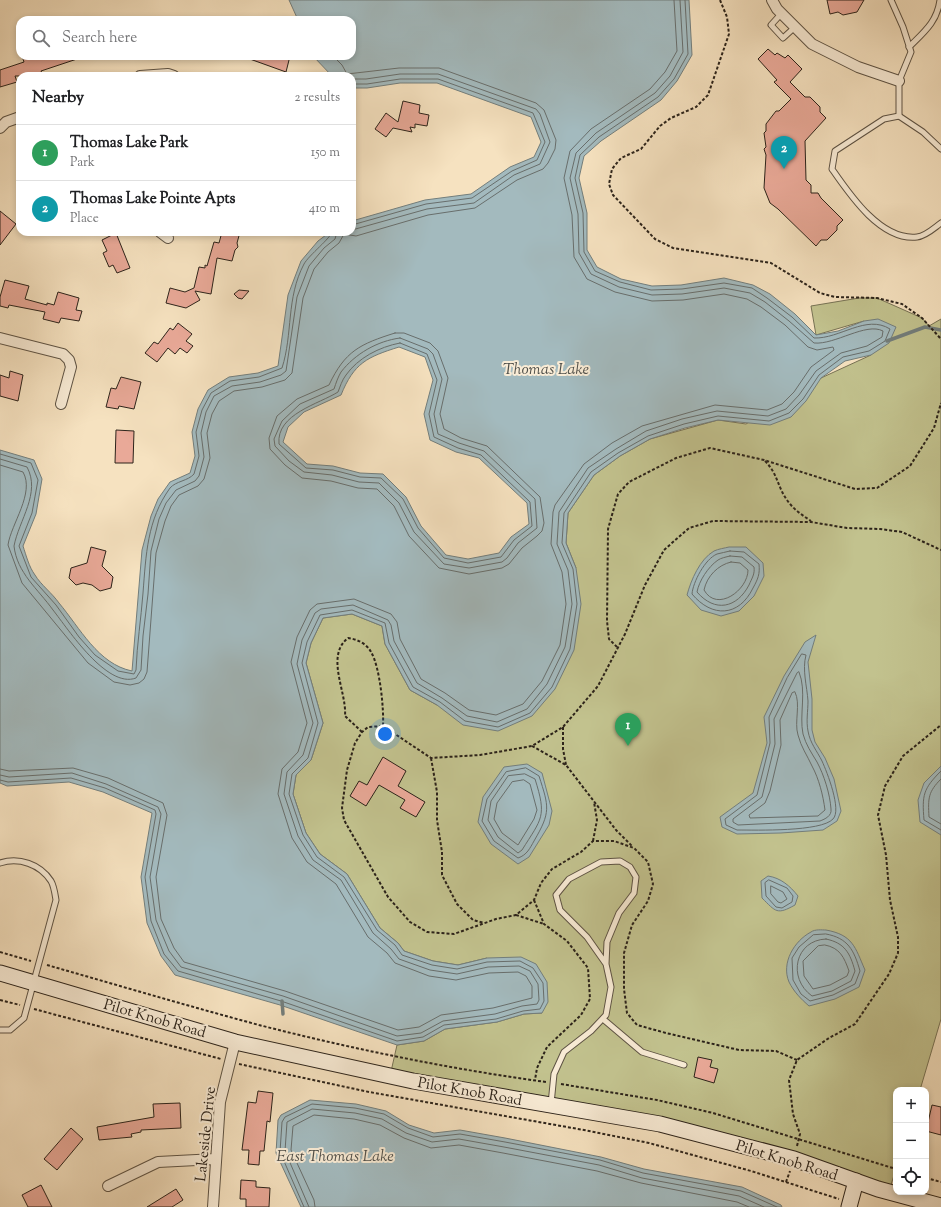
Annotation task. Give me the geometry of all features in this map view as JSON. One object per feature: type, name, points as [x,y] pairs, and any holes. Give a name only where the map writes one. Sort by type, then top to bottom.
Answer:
[{"type":"main road","name":"Pilot Knob Road","points":[[0,973],[235,1042],[413,1081],[660,1124],[794,1159],[856,1181],[941,1206]]},
{"type":"main road","points":[[850,1204],[856,1181]]},
{"type":"street","points":[[772,0],[781,14],[812,44],[864,69],[899,81]]},
{"type":"street","points":[[0,128],[6,122],[16,118]]},
{"type":"street","points":[[0,338],[63,354],[69,360],[71,367],[62,404]]},
{"type":"street","name":"Lakeside Drive","points":[[213,1207],[220,1102],[235,1042]]},
{"type":"street","points":[[108,1186],[158,1162],[216,1159]]},
{"type":"lane","points":[[891,0],[904,27],[911,52],[899,81],[899,116]]},
{"type":"lane","points":[[909,48],[940,14],[940,0]]},
{"type":"lane","points":[[781,14],[771,25],[783,38],[795,27]]},
{"type":"lane","points":[[941,150],[923,132],[899,116],[884,119],[835,151],[832,169],[848,191],[865,210],[880,225],[897,236],[918,237],[931,231],[941,223]]},
{"type":"lane","points":[[0,863],[19,861],[36,866],[51,882],[56,900],[24,1018],[10,1030],[0,1030]]},
{"type":"lane","points":[[550,1105],[554,1074],[564,1052],[591,1032],[606,1015],[611,987],[606,964],[607,942],[619,913],[634,893],[636,877],[630,867],[620,861],[601,862],[569,879],[556,895],[560,910],[587,937],[606,964]]},
{"type":"lane","points":[[603,1019],[642,1052],[684,1065]]},
{"type":"path","points":[[720,0],[727,17],[729,34],[708,95],[696,107],[671,118],[660,126],[641,149],[622,158],[612,169],[609,184],[613,195],[655,240],[673,248],[771,263],[820,293],[835,297],[877,298],[902,304],[922,318],[941,340]]},
{"type":"path","points":[[617,647],[609,639],[606,573],[608,529],[618,494],[629,482],[676,458],[710,448],[764,460],[856,489],[878,488],[910,466],[934,428],[941,403]]},
{"type":"path","points":[[764,460],[774,470],[786,500],[811,522]]},
{"type":"path","points":[[634,848],[614,841],[593,842],[581,852],[552,869],[541,883],[534,900],[516,915],[454,934],[427,932],[410,922],[388,897],[344,820],[342,808],[347,770],[355,743],[362,732],[368,727],[383,726],[431,758],[480,754],[532,746],[564,727],[598,686],[625,634],[645,585],[664,550],[689,528],[713,521],[811,522],[847,528],[880,529],[902,532],[941,550]]},
{"type":"path","points":[[362,732],[352,725],[345,716],[346,704],[336,668],[344,641],[348,638],[361,642],[371,652],[384,706],[383,726]]},
{"type":"path","points":[[800,1138],[793,1114],[789,1080],[797,1060],[829,1038],[855,1024],[889,974],[898,953],[898,937],[890,900],[886,855],[878,815],[884,786],[904,756],[941,725]]},
{"type":"path","points":[[564,727],[563,749],[566,765]]},
{"type":"path","points":[[532,746],[566,765],[616,830],[648,862],[653,884],[648,901],[632,925],[624,953],[624,989],[627,1014],[637,1025],[659,1031],[739,1050],[776,1051],[797,1060]]},
{"type":"path","points":[[431,758],[442,852],[442,875],[457,904],[473,920],[485,924]]},
{"type":"path","points":[[593,842],[597,820],[594,801]]},
{"type":"path","points":[[534,900],[544,924]]},
{"type":"path","points":[[516,915],[544,924],[567,941],[588,968],[590,999],[581,1015],[546,1047],[537,1068],[535,1081]]},
{"type":"path","points":[[0,952],[258,1025],[338,1044],[408,1059],[658,1100],[713,1113],[800,1138],[893,1168]]},
{"type":"path","points":[[0,1000],[230,1062],[369,1092],[649,1143],[751,1171],[850,1204]]},
{"type":"path","points":[[929,1179],[941,1182]]},
{"type":"green space","points":[[859,298],[877,298],[922,318],[929,326],[941,319],[941,1019],[921,1087],[893,1087],[893,1178],[889,1191],[758,1150],[390,1076],[397,1045],[424,1041],[445,1029],[497,1022],[524,1014],[542,1013],[487,958],[458,965],[433,961],[404,951],[398,943],[380,928],[347,874],[320,854],[306,833],[293,794],[296,775],[311,760],[323,723],[306,663],[311,643],[323,618],[352,614],[382,626],[385,644],[410,690],[437,705],[576,568],[566,543],[568,513],[594,475],[620,456],[650,439],[718,420],[746,424],[821,378],[871,355],[864,321],[816,335],[811,306]]},
{"type":"water","name":"Thomas Lake","points":[[289,0],[689,0],[692,55],[677,81],[661,100],[601,141],[584,156],[579,178],[587,213],[587,250],[597,267],[621,279],[652,286],[681,285],[724,278],[753,285],[770,294],[795,314],[816,335],[838,331],[864,321],[878,319],[896,327],[889,343],[871,355],[845,361],[821,378],[806,401],[791,417],[770,425],[718,420],[685,428],[650,439],[620,456],[594,475],[568,513],[566,543],[576,568],[581,604],[574,650],[555,689],[532,716],[498,731],[463,725],[437,705],[410,690],[385,644],[382,626],[352,614],[323,618],[311,643],[306,663],[323,723],[311,760],[296,775],[293,794],[306,833],[320,854],[347,874],[380,928],[398,943],[404,951],[433,961],[458,965],[487,958],[521,957],[536,964],[547,982],[548,1002],[542,1013],[524,1014],[497,1022],[445,1029],[424,1041],[397,1045],[280,1005],[175,975],[161,956],[147,923],[141,877],[152,813],[103,792],[69,782],[7,786],[0,783],[0,450],[34,460],[42,479],[36,514],[23,546],[33,572],[99,653],[120,667],[132,671],[142,550],[151,516],[158,499],[170,482],[190,473],[195,456],[192,432],[198,409],[208,390],[229,377],[258,373],[278,366],[288,295],[301,261],[318,241],[325,236],[356,236],[356,220],[425,200],[471,194],[510,167],[534,157],[541,142],[531,117],[437,83],[400,83],[367,88],[356,88],[356,72],[328,72],[317,60],[356,60],[356,16],[296,16]],"holes":[[[399,347],[425,357],[433,380],[424,414],[430,440],[456,452],[479,458],[527,503],[529,524],[511,537],[499,553],[468,559],[446,555],[421,526],[406,497],[383,474],[360,473],[333,466],[307,464],[283,442],[288,427],[304,412],[341,395],[351,375],[357,368],[378,354]]]},
{"type":"water","points":[[729,547],[746,547],[763,563],[764,576],[754,596],[739,611],[721,616],[701,610],[687,595],[691,583],[704,559],[714,551]]},
{"type":"water","points":[[816,635],[808,662],[812,699],[812,730],[815,742],[825,758],[834,779],[841,811],[837,821],[823,830],[737,834],[722,827],[720,817],[753,793],[767,743],[764,717],[784,676],[805,642]]},
{"type":"water","points":[[527,764],[542,773],[552,811],[549,825],[529,857],[518,864],[491,844],[478,822],[483,797],[504,767]]},
{"type":"water","points":[[941,766],[941,835],[920,822],[918,800],[924,783]]},
{"type":"water","points":[[768,876],[781,881],[795,892],[798,896],[795,905],[780,911],[774,909],[762,898],[761,881]]},
{"type":"water","points":[[814,930],[826,930],[842,935],[852,943],[865,970],[859,987],[835,999],[809,1006],[793,989],[789,982],[787,975],[788,960],[794,947],[805,936]]},
{"type":"water","name":"East Thomas Lake","points":[[310,1100],[356,1104],[386,1111],[409,1125],[434,1133],[460,1130],[601,1157],[644,1169],[742,1187],[781,1205],[782,1207],[301,1207],[276,1153],[278,1120],[281,1115]]},
{"type":"building","points":[[827,0],[864,0],[857,12],[843,15],[838,12],[830,14]]},
{"type":"building","points":[[768,49],[775,55],[777,53],[785,58],[788,55],[802,69],[790,82],[805,97],[810,97],[820,107],[820,112],[826,118],[805,141],[806,180],[811,185],[811,193],[818,193],[843,220],[837,226],[837,230],[827,240],[821,240],[816,246],[770,203],[764,188],[766,155],[764,149],[766,147],[764,133],[766,131],[766,124],[776,111],[779,111],[791,99],[774,82],[777,80],[758,59]]},
{"type":"building","points":[[23,60],[74,60],[42,72],[16,72],[16,82],[0,87],[0,70],[24,62]]},
{"type":"building","points":[[253,60],[289,60],[286,72]]},
{"type":"building","points":[[403,101],[420,105],[419,113],[429,115],[427,126],[415,124],[415,128],[410,127],[412,132],[393,128],[386,137],[375,129],[386,113],[398,122]]},
{"type":"building","points":[[0,211],[16,224],[0,245]]},
{"type":"building","points":[[110,236],[117,236],[130,268],[117,273],[113,265],[109,267],[103,253],[107,251],[102,240]]},
{"type":"building","points":[[221,236],[239,236],[237,243],[238,247],[235,250],[232,261],[217,258],[211,294],[195,291],[200,300],[186,308],[166,303],[170,288],[185,292],[194,288],[199,267],[205,268],[205,265],[207,266],[214,242],[219,243]]},
{"type":"building","points":[[5,280],[29,286],[25,299],[47,305],[47,303],[54,305],[58,292],[79,298],[76,310],[82,311],[79,321],[61,318],[59,323],[43,319],[45,312],[9,305],[8,308],[0,306],[0,297]]},
{"type":"building","points":[[239,290],[249,291],[242,299],[238,298],[234,294]]},
{"type":"building","points":[[178,323],[192,334],[186,341],[193,346],[187,353],[180,348],[175,354],[168,348],[157,362],[145,353],[154,342],[158,344],[170,328],[173,330]]},
{"type":"building","points":[[10,371],[23,375],[18,401],[0,396],[0,375],[9,378]]},
{"type":"building","points":[[121,377],[141,382],[134,409],[119,406],[118,409],[106,407],[111,388],[116,389]]},
{"type":"building","points":[[116,430],[134,431],[133,463],[115,463]]},
{"type":"building","points":[[91,547],[106,551],[102,566],[113,577],[111,588],[100,591],[92,585],[83,583],[76,585],[69,578],[71,568],[87,563]]},
{"type":"building","points":[[383,757],[406,771],[398,786],[425,802],[416,817],[400,808],[405,800],[379,785],[366,806],[350,796],[359,781],[367,785]]},
{"type":"building","points":[[698,1057],[712,1060],[710,1067],[718,1069],[714,1083],[694,1077]]},
{"type":"building","points":[[258,1091],[273,1093],[270,1122],[267,1121],[264,1151],[260,1151],[259,1165],[248,1164],[249,1150],[242,1150],[248,1102],[256,1103]]},
{"type":"building","points":[[180,1103],[181,1128],[141,1130],[141,1132],[131,1134],[132,1137],[99,1140],[97,1127],[154,1117],[153,1104]]},
{"type":"building","points":[[932,1105],[941,1107],[941,1135],[929,1132],[929,1118]]},
{"type":"building","points":[[71,1128],[83,1139],[57,1170],[44,1159]]},
{"type":"building","points":[[241,1180],[256,1181],[256,1187],[270,1188],[269,1207],[246,1207],[246,1199],[240,1199]]},
{"type":"building","points":[[41,1185],[52,1207],[28,1207],[22,1195]]},
{"type":"building","points":[[176,1189],[183,1200],[172,1207],[147,1207]]},
{"type":"waterway","points":[[887,341],[925,327],[941,330]]},
{"type":"waterway","points":[[282,1001],[283,1014]]},
{"type":"place","name":"Thomas Lake Pointe Apts","points":[[784,169]]},
{"type":"place","name":"Thomas Lake Park","points":[[628,746]]}]
